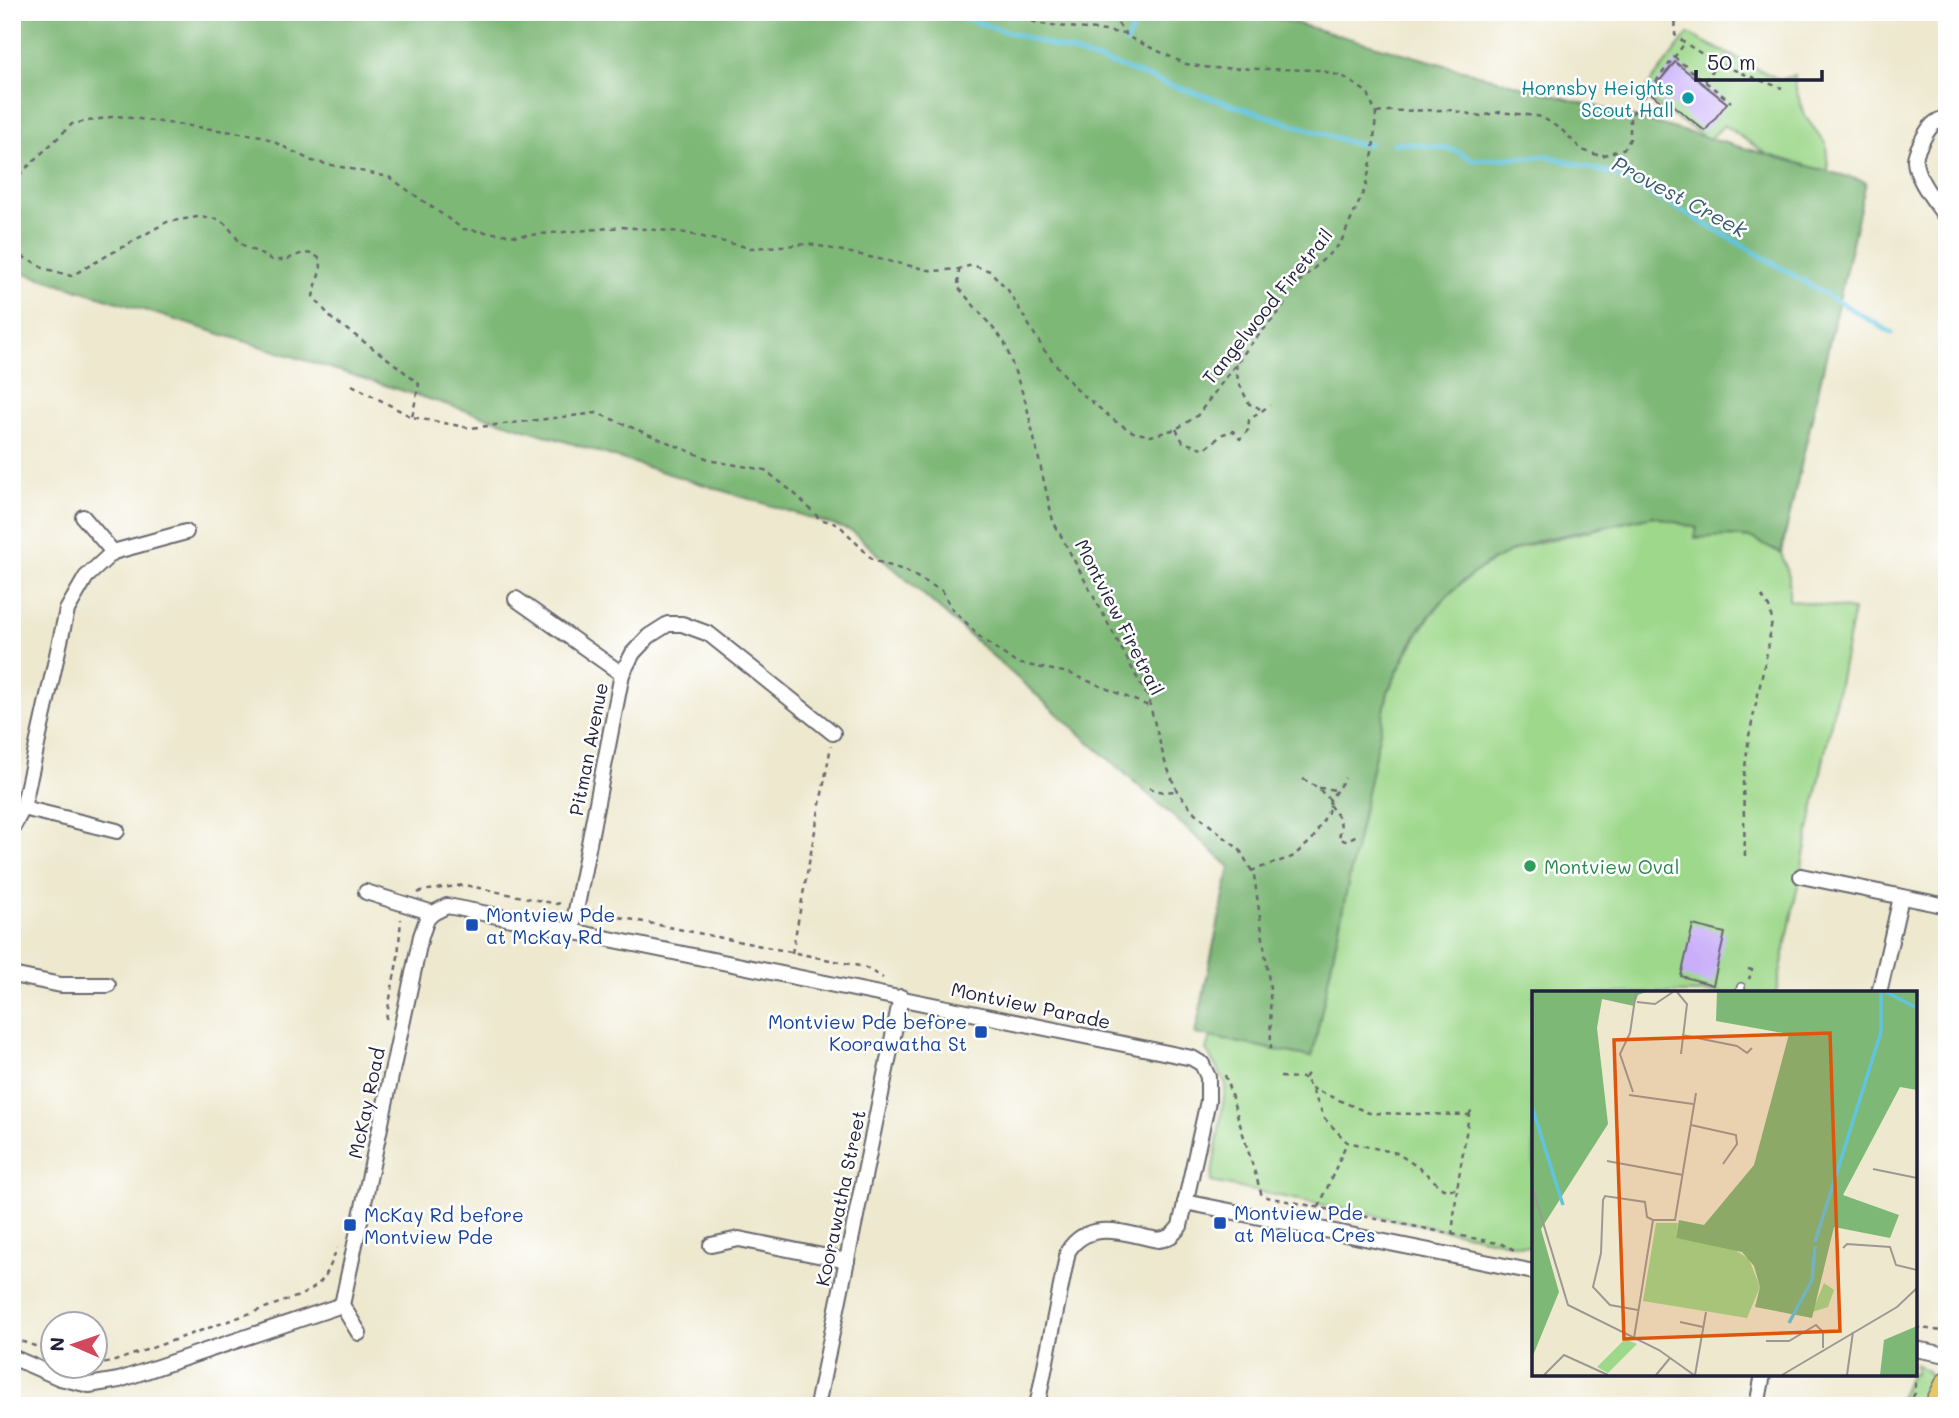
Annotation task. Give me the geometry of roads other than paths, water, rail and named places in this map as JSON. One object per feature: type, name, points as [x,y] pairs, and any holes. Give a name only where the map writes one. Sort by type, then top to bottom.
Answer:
[{"type":"main road","points":[[1936,1406],[1947,1384]]},
{"type":"street","points":[[1947,117],[1929,127],[1915,159],[1919,175],[1947,219]]},
{"type":"street","points":[[83,517],[113,552]]},
{"type":"street","points":[[12,829],[23,808],[67,610],[86,577],[113,552],[187,532]]},
{"type":"street","points":[[516,599],[622,674]]},
{"type":"street","name":"Pitman Avenue","points":[[572,931],[622,674],[633,653],[649,636],[668,625],[682,624],[709,634],[833,733]]},
{"type":"street","points":[[23,808],[117,831]]},
{"type":"street","points":[[1801,876],[1947,906]]},
{"type":"street","name":"Montview Parade","points":[[366,892],[433,913],[447,906],[458,908],[1192,1058],[1202,1064],[1208,1077],[1208,1101],[1185,1202]]},
{"type":"street","points":[[1879,991],[1901,897]]},
{"type":"street","name":"McKay Road","points":[[342,1305],[421,936],[424,925],[433,913]]},
{"type":"street","points":[[12,975],[61,985],[108,985]]},
{"type":"street","name":"Koorawatha Street","points":[[817,1406],[901,997]]},
{"type":"street","points":[[1037,1406],[1068,1251],[1074,1242],[1092,1231],[1103,1230],[1158,1240],[1166,1239],[1174,1235],[1180,1226],[1185,1202],[1532,1272]]},
{"type":"street","points":[[711,1245],[739,1239],[847,1261]]},
{"type":"street","points":[[12,1357],[60,1378],[89,1385],[119,1380],[342,1305],[359,1333]]},
{"type":"street","points":[[1917,1356],[1947,1355]]},
{"type":"street","points":[[1757,1406],[1763,1376]]},
{"type":"waterway","name":"Provest Creek","points":[[943,12],[1355,144],[1369,144]]},
{"type":"waterway","points":[[1126,43],[1134,26]]},
{"type":"waterway","name":"Provest Creek","points":[[1393,144],[1454,150],[1474,160],[1548,156],[1616,175],[1713,228],[1892,333]]},
{"type":"place","name":"Hornsby Heights Scout Hall","points":[[1688,98]]},
{"type":"place","name":"Montview Oval","points":[[1530,866]]},
{"type":"place","name":"Montview Pde at McKay Rd","points":[[472,925]]},
{"type":"place","name":"Montview Pde before Koorawatha St","points":[[981,1032]]},
{"type":"place","name":"Montview Pde at Meluca Cres","points":[[1220,1223]]},
{"type":"place","name":"McKay Rd before Montview Pde","points":[[350,1225]]}]
